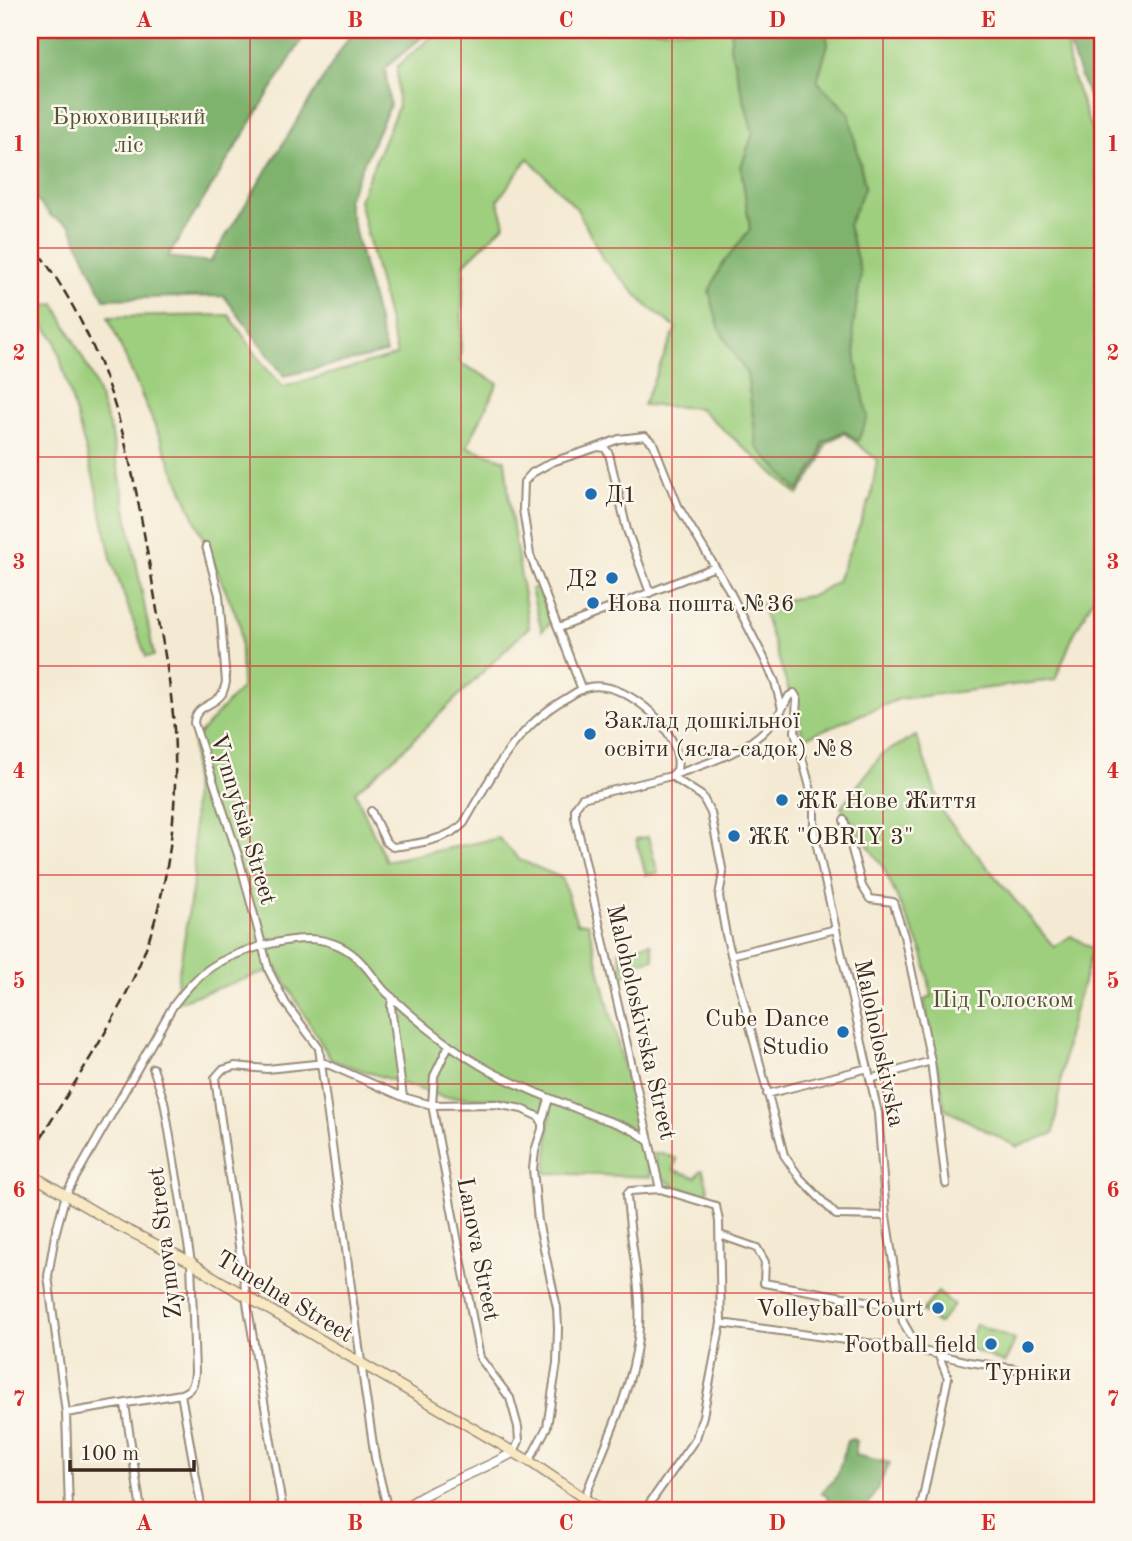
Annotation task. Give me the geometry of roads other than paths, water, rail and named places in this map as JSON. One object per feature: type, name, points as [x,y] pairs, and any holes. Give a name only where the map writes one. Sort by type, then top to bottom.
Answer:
[{"type":"main road","name":"Tunelna Street","points":[[35,1177],[119,1226],[191,1262],[529,1461],[603,1511]]},
{"type":"street","points":[[582,690],[530,555],[523,509],[524,482],[531,473],[552,462],[631,436],[645,436],[653,443],[679,508],[764,657],[775,682],[782,709],[772,727],[736,752],[671,776]]},
{"type":"street","points":[[598,447],[605,448],[609,454],[627,530],[650,593]]},
{"type":"street","name":"Vynnytsia Street","points":[[206,546],[219,595],[226,682],[222,695],[199,709],[194,716],[194,723],[238,855],[273,981],[286,1004],[316,1042],[322,1062],[361,1364],[375,1458],[388,1511]]},
{"type":"street","points":[[559,628],[715,567]]},
{"type":"street","points":[[371,811],[386,842],[393,847],[458,830],[511,746],[532,721],[590,687],[622,693],[644,706],[661,722],[677,756],[677,770],[671,776]]},
{"type":"street","name":"Maloholoskivska","points":[[782,709],[789,696],[794,693],[797,698],[795,732],[814,802],[814,833],[878,1113],[886,1216],[900,1307],[903,1322],[919,1350]]},
{"type":"street","points":[[671,776],[702,796],[709,808],[722,868],[719,896],[731,955],[784,1155],[809,1188],[836,1215],[886,1216]]},
{"type":"street","name":"Maloholoskivska Street","points":[[660,1189],[575,808],[582,798],[671,776]]},
{"type":"street","points":[[844,820],[866,893],[870,899],[892,902],[904,936],[932,1061],[946,1184]]},
{"type":"street","points":[[731,955],[836,929]]},
{"type":"street","points":[[69,1511],[66,1413],[48,1276],[66,1194],[173,1006],[186,988],[206,970],[229,955],[281,940],[300,938],[339,946],[362,962],[392,997],[449,1045],[507,1080],[613,1122],[649,1143]]},
{"type":"street","points":[[392,997],[403,1097]]},
{"type":"street","name":"Lanova Street","points":[[449,1045],[434,1076],[432,1105],[480,1358],[510,1398],[519,1441],[513,1452]]},
{"type":"street","points":[[870,1079],[932,1061]]},
{"type":"street","points":[[283,1511],[247,1297],[215,1079],[220,1073],[234,1066],[267,1069],[322,1062],[403,1097],[432,1105],[495,1104],[522,1109],[542,1122]]},
{"type":"street","name":"Zymova Street","points":[[153,1068],[164,1101],[191,1262],[195,1372],[194,1385],[181,1394]]},
{"type":"street","points":[[767,1094],[868,1068]]},
{"type":"street","points":[[529,1461],[547,1427],[557,1363],[557,1308],[538,1221],[533,1169],[549,1098]]},
{"type":"street","points":[[585,1497],[616,1417],[638,1339],[636,1266],[626,1196],[630,1191],[660,1189],[716,1206],[720,1234],[721,1323],[703,1416],[696,1438],[644,1511]]},
{"type":"street","points":[[720,1234],[757,1248],[765,1262],[764,1283],[900,1307]]},
{"type":"street","points":[[721,1323],[919,1350],[1016,1369]]},
{"type":"street","points":[[920,1511],[948,1378],[939,1356]]},
{"type":"street","points":[[66,1413],[181,1394],[202,1511]]},
{"type":"street","points":[[125,1404],[141,1511]]},
{"type":"street","points":[[400,1511],[422,1496],[483,1470],[513,1452]]},
{"type":"railway","points":[[30,241],[58,281],[81,321],[114,402],[144,532],[166,664],[175,742],[173,824],[165,877],[152,930],[141,961],[113,1019],[30,1157]]},
{"type":"place","name":"Д1","points":[[591,494]]},
{"type":"place","name":"Д2","points":[[612,578]]},
{"type":"place","name":"Нова пошта №36","points":[[593,603]]},
{"type":"place","name":"Заклад дошкільної освіти (ясла-садок) №8","points":[[590,734]]},
{"type":"place","name":"ЖК Нове Життя","points":[[782,800]]},
{"type":"place","name":"ЖК \"OBRIY 3\"","points":[[734,836]]},
{"type":"place","name":"Cube Dance Studio","points":[[843,1032]]},
{"type":"place","name":"Volleyball Court","points":[[938,1308]]},
{"type":"place","name":"Football field","points":[[991,1344]]},
{"type":"place","name":"Турніки","points":[[1028,1347]]},
{"type":"park label","name":"Брюховицький ліс","points":[[129,130]]},
{"type":"park label","name":"Під Голоском","points":[[1003,999]]}]
